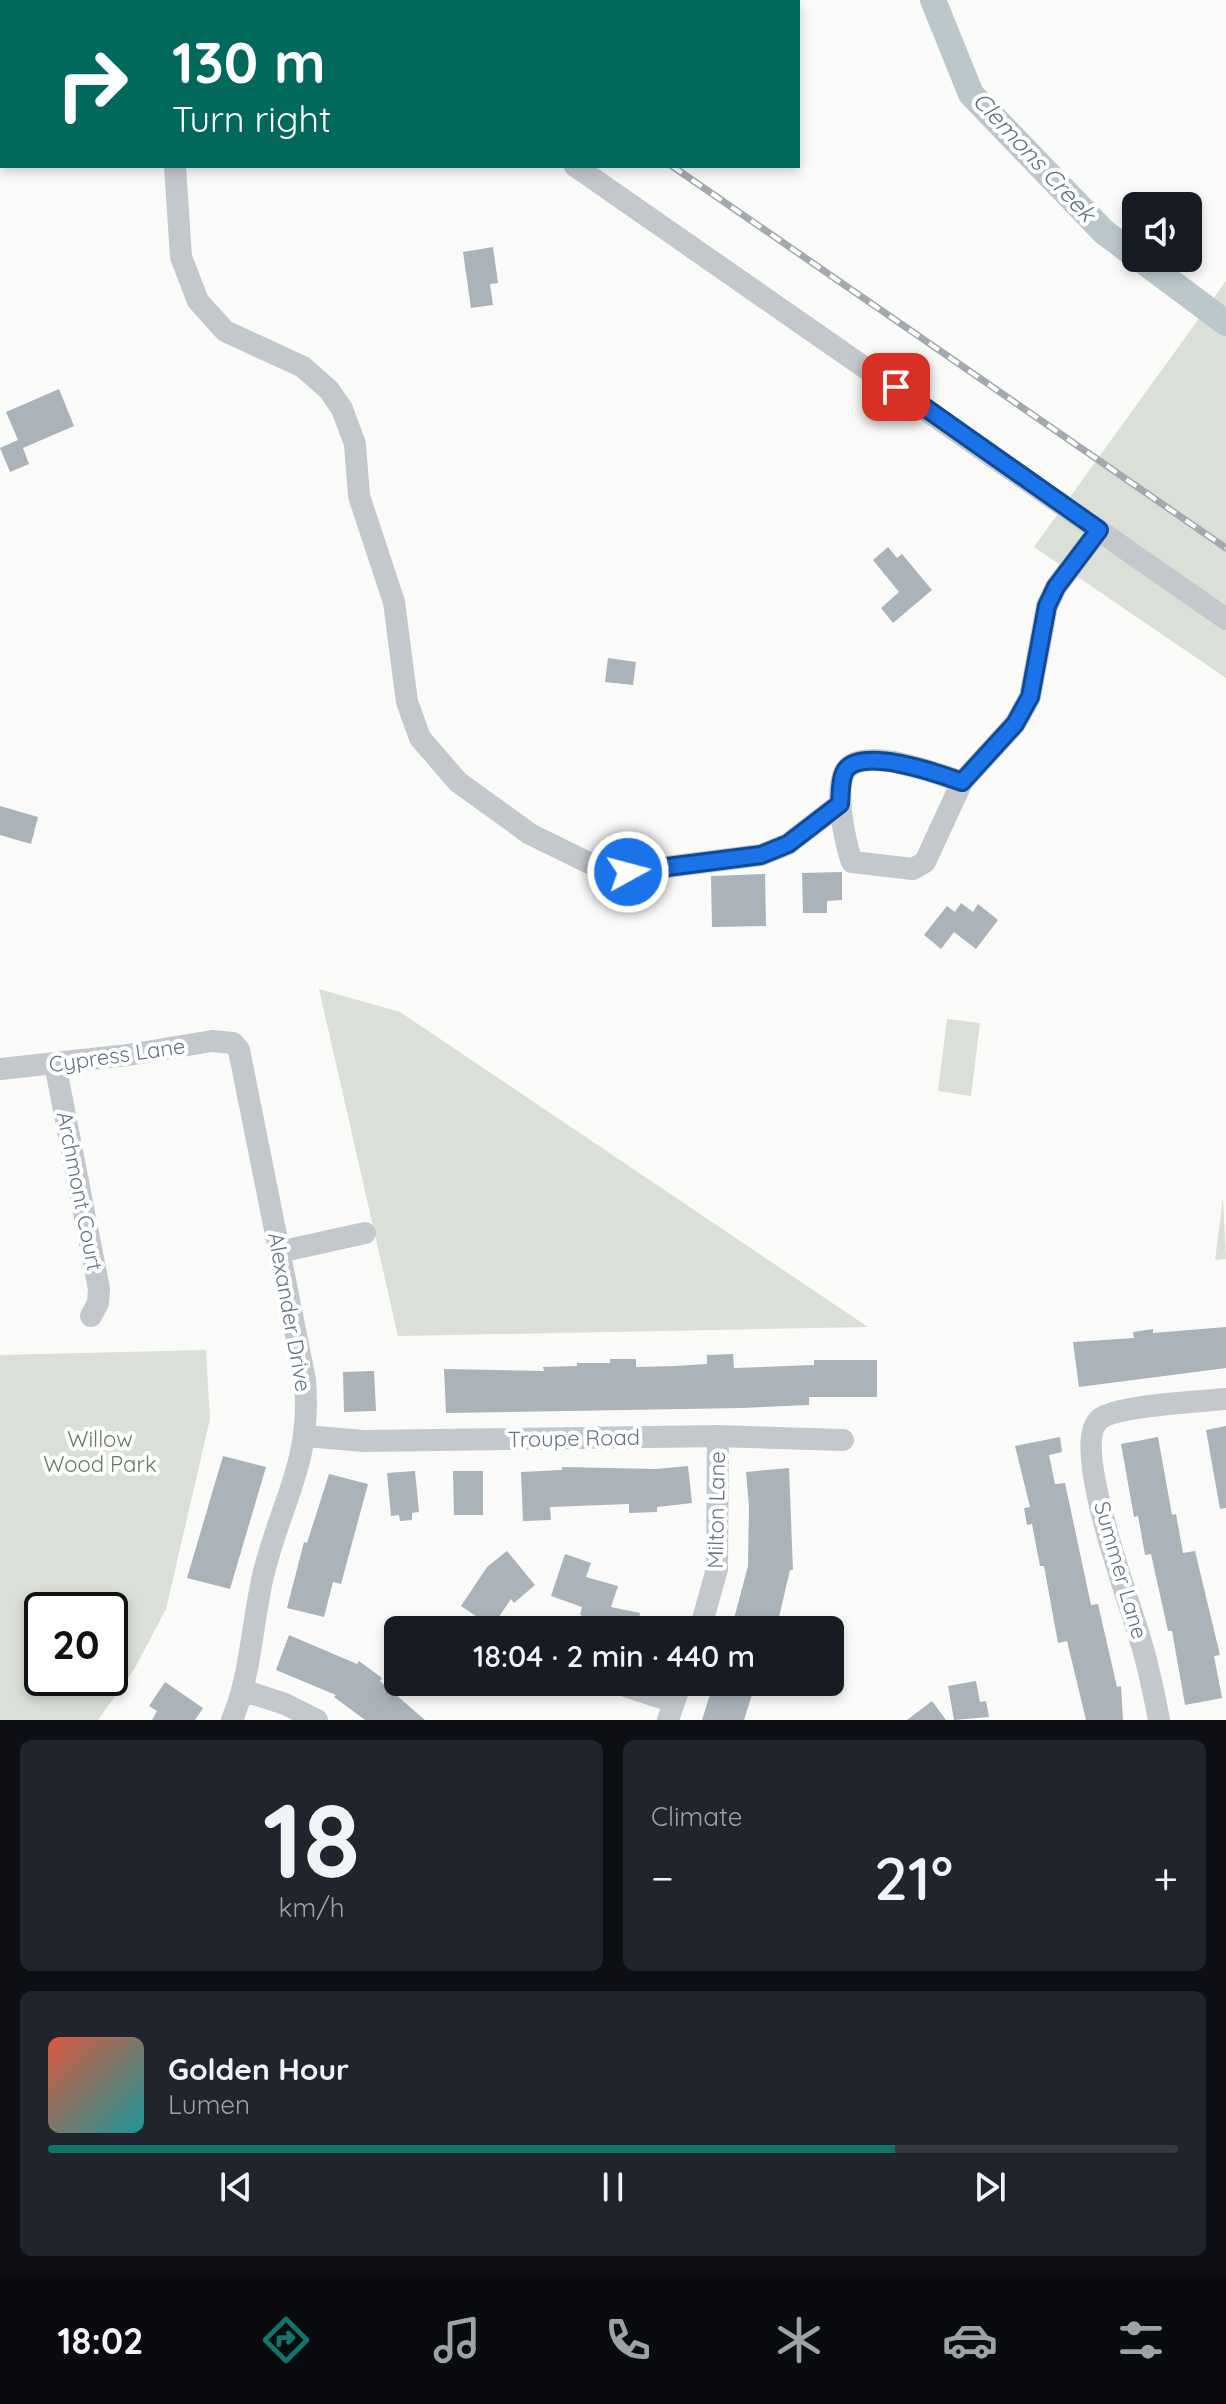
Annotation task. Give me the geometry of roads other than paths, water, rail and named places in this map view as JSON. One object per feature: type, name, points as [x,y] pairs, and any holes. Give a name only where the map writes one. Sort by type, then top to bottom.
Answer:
[{"type":"street","points":[[175,168],[181,257],[198,301],[225,331],[303,367],[329,390],[342,409],[355,444],[359,496],[394,602],[407,702],[420,738],[458,782],[530,834],[587,862],[628,872],[761,855],[788,844],[840,804]]},
{"type":"street","points":[[578,168],[1226,619]]},
{"type":"street","points":[[962,782],[920,767],[872,760],[851,765],[844,773],[840,804],[845,845],[852,862],[913,869],[925,862],[962,782],[1015,724],[1030,697],[1047,606],[1056,587],[1099,530]]},
{"type":"street","name":"Cypress Lane","points":[[0,1069],[212,1041],[233,1043]]},
{"type":"street","name":"Alexander Drive","points":[[232,1720],[242,1690],[263,1575],[295,1484],[305,1436],[305,1380],[244,1066],[233,1043]]},
{"type":"street","name":"Archmont Court","points":[[55,1064],[99,1289],[98,1303],[91,1316]]},
{"type":"street","points":[[279,1252],[365,1233]]},
{"type":"street","name":"Summer Lane","points":[[1159,1720],[1146,1660],[1099,1498],[1090,1439],[1096,1421],[1125,1410],[1226,1399]]},
{"type":"street","name":"Troupe Road","points":[[305,1436],[364,1441],[718,1436],[843,1440]]},
{"type":"street","name":"Milton Lane","points":[[704,1616],[717,1569],[718,1436]]},
{"type":"street","points":[[242,1690],[285,1704],[317,1720]]},
{"type":"waterway","name":"Clemons Creek","points":[[933,0],[971,94],[1104,232],[1122,246]]},
{"type":"waterway","name":"Clemons Creek","points":[[1158,272],[1226,323]]},
{"type":"railway","points":[[675,168],[1226,548]]},
{"type":"park label","name":"Willow Wood Park","points":[[100,1452]]}]
